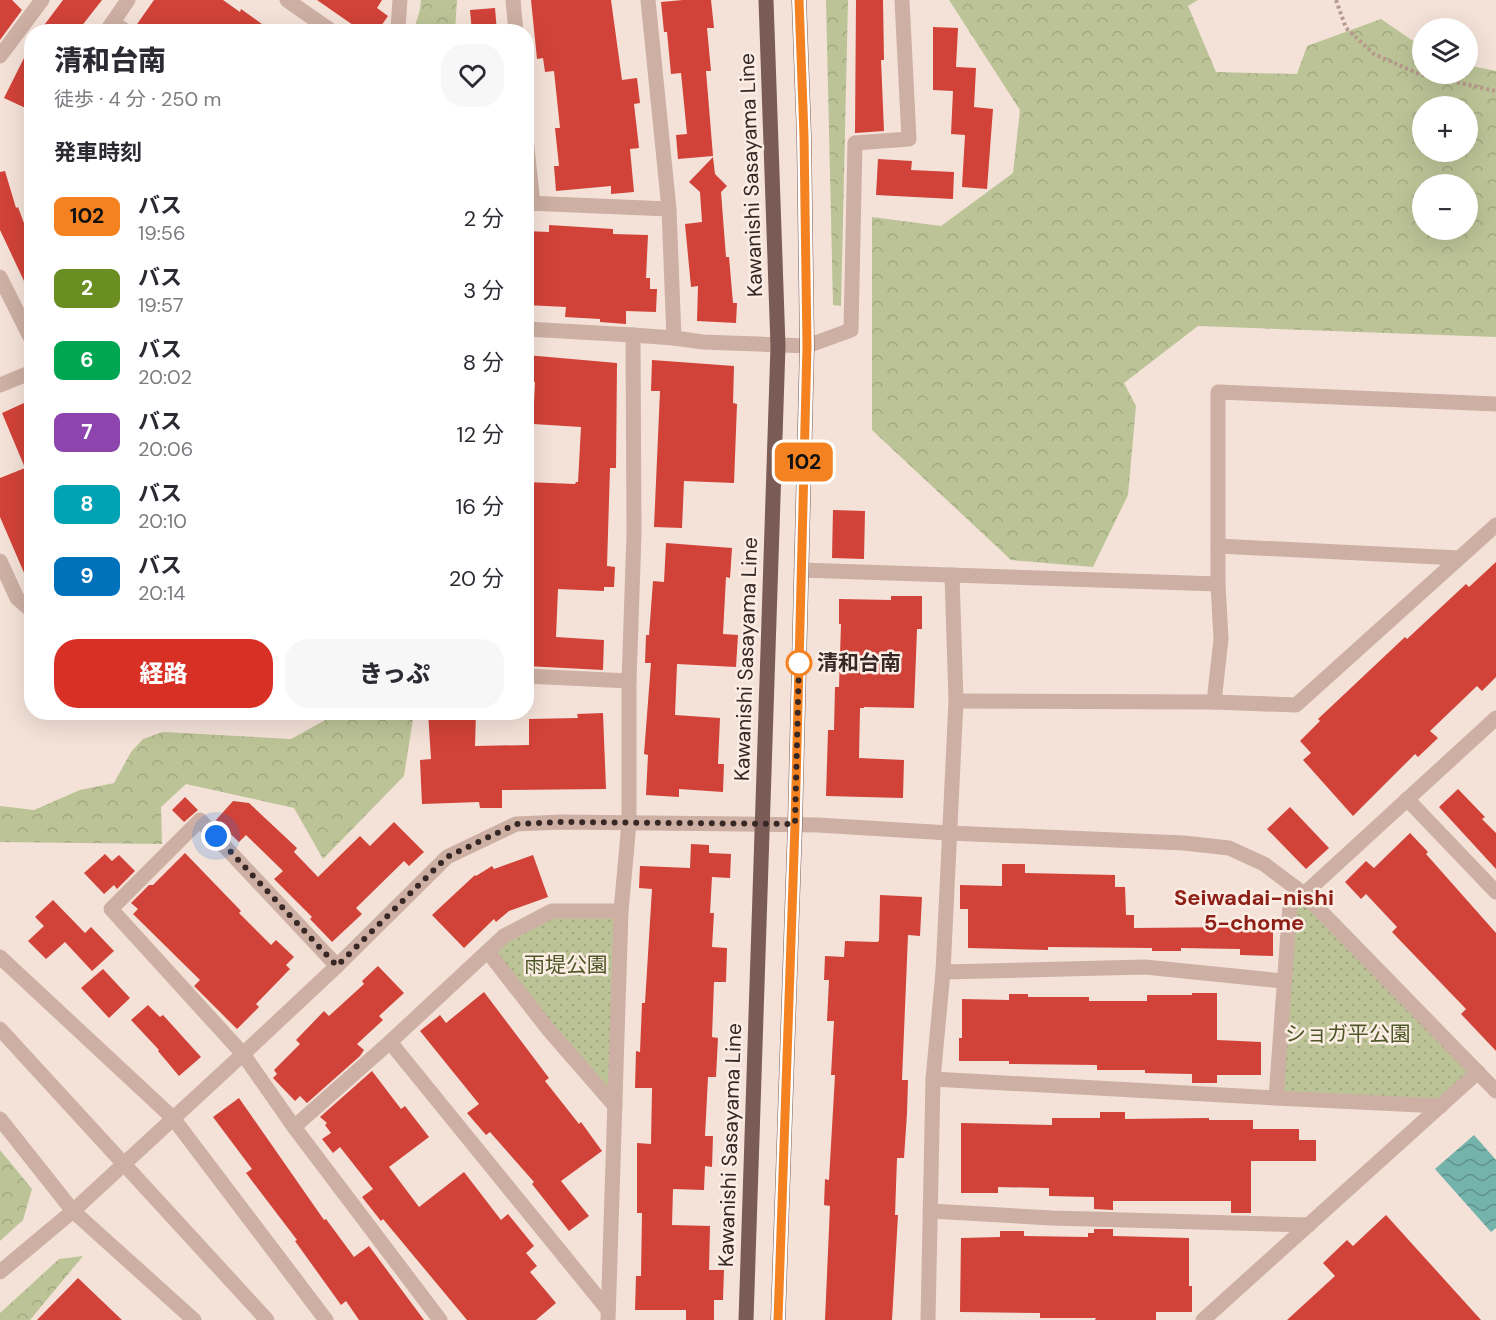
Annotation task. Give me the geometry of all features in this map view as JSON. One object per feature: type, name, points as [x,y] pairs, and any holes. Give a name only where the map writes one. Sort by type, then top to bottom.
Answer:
[{"type":"main road","name":"Kawanishi Sasayama Line","points":[[746,1320],[778,346],[766,0]]},
{"type":"main road","points":[[778,1320],[795,824],[807,346],[804,136],[799,0]]},
{"type":"street","points":[[0,56],[42,0]]},
{"type":"street","points":[[112,24],[128,0]]},
{"type":"street","points":[[287,0],[322,24]]},
{"type":"street","points":[[398,24],[400,0]]},
{"type":"street","points":[[513,0],[515,24]]},
{"type":"street","points":[[648,0],[669,209],[674,338]]},
{"type":"street","points":[[534,329],[778,346],[807,346],[851,330],[855,143],[909,139],[902,0]]},
{"type":"street","points":[[534,203],[669,209]]},
{"type":"street","points":[[0,277],[24,324]]},
{"type":"street","points":[[608,1315],[621,911],[629,823],[629,681],[634,534],[633,335]]},
{"type":"street","points":[[0,385],[24,375]]},
{"type":"street","points":[[1214,702],[1221,639],[1218,584],[1218,392],[1496,405]]},
{"type":"street","points":[[956,702],[1214,702],[1296,705],[1496,525]]},
{"type":"street","points":[[1218,546],[1459,558]]},
{"type":"street","points":[[0,561],[16,598],[24,604]]},
{"type":"street","points":[[801,570],[1218,584]]},
{"type":"street","points":[[928,1320],[933,1079],[943,972],[956,702],[952,575]]},
{"type":"street","points":[[534,676],[629,681]]},
{"type":"street","points":[[1276,1098],[1290,905],[1496,718]]},
{"type":"street","points":[[1407,799],[1496,892]]},
{"type":"street","points":[[337,966],[200,820],[111,909],[243,1054],[294,1127],[440,1320]]},
{"type":"street","points":[[0,1272],[73,1211],[243,1054],[337,966],[447,857],[516,824],[795,824],[1184,843],[1228,848],[1264,864],[1304,894],[1496,1091]]},
{"type":"street","points":[[294,1127],[504,936],[552,911],[621,911]]},
{"type":"street","points":[[488,952],[548,1029],[615,1106]]},
{"type":"street","points":[[0,957],[173,1118],[326,1320]]},
{"type":"street","points":[[943,972],[1145,967],[1283,981]]},
{"type":"street","points":[[0,1029],[267,1320]]},
{"type":"street","points":[[390,1042],[608,1315]]},
{"type":"street","points":[[1203,1320],[1478,1072]]},
{"type":"street","points":[[933,1079],[1441,1106]]},
{"type":"street","points":[[0,1119],[73,1211],[194,1320]]},
{"type":"street","points":[[931,1211],[1052,1218],[1309,1225]]},
{"type":"path","points":[[1336,0],[1346,28],[1374,54],[1419,74],[1496,91]]},
{"type":"green space","points":[[421,0],[457,0],[455,24],[416,24]]},
{"type":"green space","points":[[826,0],[848,0],[841,306],[833,305]]},
{"type":"green space","points":[[949,0],[1198,0],[1188,6],[1216,72],[1297,74],[1307,46],[1381,19],[1412,40],[1412,84],[1478,84],[1478,67],[1496,71],[1496,337],[1198,326],[1124,383],[1136,406],[1128,495],[1093,567],[1011,560],[872,430],[872,217],[941,226],[1013,173],[1020,110]]},
{"type":"green space","points":[[325,720],[413,720],[404,776],[323,859],[294,808],[186,784],[161,807],[162,844],[0,842],[0,806],[34,810],[80,790],[114,783],[131,752],[143,739],[163,732],[291,739]]},
{"type":"green space","name":"ショガ平公園","points":[[1304,894],[1478,1072],[1441,1106],[1276,1098],[1290,905]]},
{"type":"green space","name":"雨堤公園","points":[[552,911],[621,911],[615,1106],[488,952]]},
{"type":"green space","points":[[0,1150],[32,1189],[23,1220],[0,1241]]},
{"type":"green space","points":[[83,1256],[30,1320],[0,1320],[0,1313],[59,1259]]},
{"type":"water","points":[[1474,1135],[1496,1160],[1496,1228],[1491,1232],[1435,1169]]},
{"type":"building","points":[[0,0],[12,0],[22,10],[0,40]]},
{"type":"building","points":[[63,0],[102,0],[83,24],[45,24]]},
{"type":"building","points":[[154,0],[223,0],[262,24],[137,24]]},
{"type":"building","points":[[317,0],[382,0],[377,8],[388,16],[382,24],[352,24]]},
{"type":"building","points":[[531,0],[611,0],[622,80],[637,78],[640,103],[634,104],[639,148],[630,149],[634,192],[611,194],[611,186],[556,191],[554,166],[559,166],[555,128],[560,128],[554,71],[545,72],[543,58],[537,59]]},
{"type":"building","points":[[711,0],[714,28],[707,28],[711,71],[706,71],[713,156],[678,159],[676,135],[687,134],[681,73],[671,74],[667,32],[664,32],[661,2]]},
{"type":"building","points":[[856,0],[883,0],[884,60],[881,60],[884,131],[855,133]]},
{"type":"building","points":[[495,8],[496,24],[471,24],[470,10]]},
{"type":"building","points":[[933,27],[958,28],[956,67],[976,68],[974,107],[993,109],[987,189],[962,187],[965,135],[951,134],[953,91],[933,90]]},
{"type":"building","points":[[24,58],[24,107],[4,98]]},
{"type":"building","points":[[713,157],[715,174],[727,186],[721,192],[726,257],[729,257],[733,303],[737,303],[736,323],[697,321],[698,286],[691,287],[685,224],[702,222],[700,192],[689,182]]},
{"type":"building","points":[[878,159],[912,161],[911,170],[954,172],[953,199],[876,195]]},
{"type":"building","points":[[5,171],[16,208],[18,207],[24,223],[24,281],[0,230],[0,172]]},
{"type":"building","points":[[549,225],[613,229],[613,234],[648,235],[646,278],[650,278],[650,289],[657,289],[656,312],[626,311],[626,324],[600,322],[600,319],[565,317],[566,307],[534,305],[534,231],[549,232]]},
{"type":"building","points":[[534,356],[617,363],[616,468],[610,468],[607,566],[615,567],[614,587],[604,587],[604,591],[558,589],[556,637],[604,640],[603,670],[534,666],[534,482],[575,484],[578,482],[581,427],[534,424]]},
{"type":"building","points":[[652,360],[734,366],[733,403],[737,404],[734,483],[684,481],[682,528],[654,527],[660,391],[651,391]]},
{"type":"building","points":[[24,403],[24,466],[2,413]]},
{"type":"building","points":[[24,468],[24,573],[0,517],[0,478]]},
{"type":"building","points":[[833,510],[865,511],[864,559],[832,558]]},
{"type":"building","points":[[666,543],[732,548],[730,578],[726,577],[723,634],[738,635],[736,667],[677,664],[675,715],[720,718],[718,764],[724,764],[723,792],[679,789],[679,797],[646,795],[648,755],[644,754],[651,663],[645,663],[646,635],[649,635],[653,581],[664,582]]},
{"type":"building","points":[[1496,562],[1496,677],[1482,691],[1477,686],[1430,731],[1438,738],[1418,757],[1415,754],[1353,816],[1303,760],[1311,753],[1300,741],[1320,721],[1318,719],[1405,637],[1407,639],[1466,584],[1469,587]]},
{"type":"building","points":[[891,596],[922,596],[922,629],[917,629],[914,708],[860,708],[859,758],[904,760],[903,798],[826,796],[828,730],[834,730],[835,687],[839,687],[841,624],[839,624],[839,599],[891,600]]},
{"type":"building","points":[[603,713],[606,789],[502,790],[502,808],[480,808],[479,802],[422,804],[420,760],[431,759],[429,720],[476,720],[475,746],[529,745],[529,720],[578,718],[577,714]]},
{"type":"building","points":[[1458,789],[1485,817],[1482,819],[1496,833],[1496,869],[1439,807]]},
{"type":"building","points":[[185,797],[198,810],[184,822],[172,810]]},
{"type":"building","points":[[233,801],[249,803],[297,848],[294,852],[318,877],[360,836],[370,846],[394,822],[424,852],[409,866],[404,861],[356,908],[362,914],[332,942],[310,919],[312,917],[274,879],[283,871],[246,835],[239,842],[216,820]]},
{"type":"building","points":[[1290,807],[1329,848],[1306,869],[1267,829]]},
{"type":"building","points":[[1410,833],[1496,933],[1496,1051],[1461,1014],[1466,1009],[1392,932],[1397,927],[1366,894],[1361,899],[1345,882],[1366,861],[1374,868]]},
{"type":"building","points":[[691,844],[709,845],[709,853],[731,854],[730,878],[712,877],[710,913],[714,913],[712,947],[727,948],[726,982],[714,982],[712,1037],[718,1038],[716,1077],[708,1077],[705,1136],[713,1136],[712,1167],[705,1166],[704,1190],[673,1189],[672,1225],[710,1226],[709,1270],[724,1270],[723,1300],[714,1300],[714,1320],[686,1320],[686,1310],[635,1310],[636,1276],[641,1276],[642,1213],[637,1213],[637,1143],[651,1144],[652,1088],[635,1088],[636,1051],[640,1052],[642,1003],[645,1003],[652,889],[639,888],[640,866],[690,868]]},
{"type":"building","points":[[185,853],[271,945],[276,940],[294,957],[286,965],[290,969],[256,1004],[259,1007],[237,1029],[194,986],[200,980],[133,914],[138,909],[131,903]]},
{"type":"building","points":[[105,854],[112,861],[119,855],[135,871],[117,889],[114,885],[104,894],[84,873]]},
{"type":"building","points":[[533,855],[548,897],[509,911],[496,922],[494,919],[464,948],[432,915],[475,875],[492,866],[494,869]]},
{"type":"building","points":[[1002,864],[1025,864],[1025,873],[1115,875],[1115,887],[1125,887],[1126,915],[1134,915],[1134,928],[1240,927],[1240,924],[1273,924],[1273,956],[1240,955],[1240,949],[1181,948],[1181,951],[1152,951],[1152,948],[1048,947],[1048,950],[968,948],[968,909],[960,909],[960,885],[1002,886]]},
{"type":"building","points":[[880,895],[922,897],[920,936],[908,935],[902,1080],[908,1080],[907,1113],[904,1158],[897,1158],[895,1215],[898,1215],[892,1320],[825,1320],[830,1206],[824,1205],[825,1179],[829,1180],[835,1075],[831,1075],[834,1021],[827,1021],[829,980],[824,980],[825,956],[844,957],[845,941],[879,941]]},
{"type":"building","points":[[53,900],[85,933],[91,927],[114,951],[92,971],[65,942],[46,959],[28,941],[44,926],[35,917]]},
{"type":"building","points":[[378,966],[404,993],[379,1016],[383,1020],[357,1044],[364,1050],[360,1056],[307,1103],[300,1096],[295,1101],[273,1078],[277,1074],[274,1070],[300,1044],[296,1040],[324,1011],[329,1016],[364,984],[362,981]]},
{"type":"building","points":[[103,969],[130,998],[109,1018],[81,988]]},
{"type":"building","points":[[484,992],[549,1078],[545,1081],[579,1124],[581,1122],[602,1151],[561,1181],[589,1216],[569,1231],[532,1184],[534,1182],[490,1132],[486,1135],[467,1113],[479,1104],[420,1031],[440,1015],[446,1023]]},
{"type":"building","points":[[1192,993],[1217,993],[1217,1040],[1261,1042],[1261,1075],[1217,1075],[1217,1083],[1192,1083],[1192,1074],[1145,1073],[1145,1070],[1097,1070],[1097,1065],[959,1061],[959,1038],[962,1038],[962,999],[1009,1000],[1009,994],[1028,994],[1028,997],[1089,997],[1089,1001],[1147,1001],[1147,995],[1192,995]]},
{"type":"building","points":[[148,1005],[160,1017],[163,1015],[201,1057],[179,1076],[131,1020]]},
{"type":"building","points":[[372,1071],[401,1109],[405,1106],[429,1137],[389,1167],[419,1207],[464,1172],[501,1220],[508,1214],[534,1246],[526,1253],[537,1266],[530,1272],[556,1303],[536,1320],[467,1320],[362,1197],[373,1189],[340,1147],[333,1153],[322,1139],[331,1133],[325,1125],[327,1123],[320,1117]]},
{"type":"building","points":[[239,1098],[324,1220],[326,1219],[354,1257],[369,1246],[424,1320],[359,1320],[346,1301],[341,1305],[295,1241],[297,1240],[246,1173],[252,1169],[213,1117]]},
{"type":"building","points":[[1100,1112],[1125,1112],[1125,1119],[1253,1120],[1253,1129],[1299,1129],[1299,1140],[1316,1140],[1316,1161],[1251,1161],[1251,1213],[1231,1213],[1231,1201],[1113,1201],[1113,1210],[1094,1209],[1094,1197],[1049,1196],[1049,1188],[998,1187],[998,1193],[961,1193],[961,1123],[1052,1125],[1052,1118],[1100,1118]]},
{"type":"building","points":[[1386,1215],[1481,1320],[1287,1320],[1335,1276],[1323,1263],[1347,1240],[1353,1246]]},
{"type":"building","points":[[1094,1229],[1113,1229],[1113,1236],[1189,1238],[1189,1286],[1192,1286],[1192,1312],[1156,1312],[1156,1320],[1095,1320],[1096,1318],[1040,1318],[1040,1313],[960,1312],[961,1238],[1000,1237],[1000,1231],[1024,1231],[1024,1236],[1088,1237],[1088,1233],[1094,1233]]},
{"type":"building","points":[[78,1278],[122,1320],[37,1320]]},
{"type":"bus line","name":"102","points":[[778,1320],[795,824],[807,346],[804,136],[799,0]]},
{"type":"place","name":"清和台南","points":[[799,663]]},
{"type":"district","name":"Seiwadai-nishi 5-chome","points":[[1254,910]]},
{"type":"route","points":[[216,836],[337,966],[447,857],[516,824],[561,822],[795,824],[799,663]]}]
